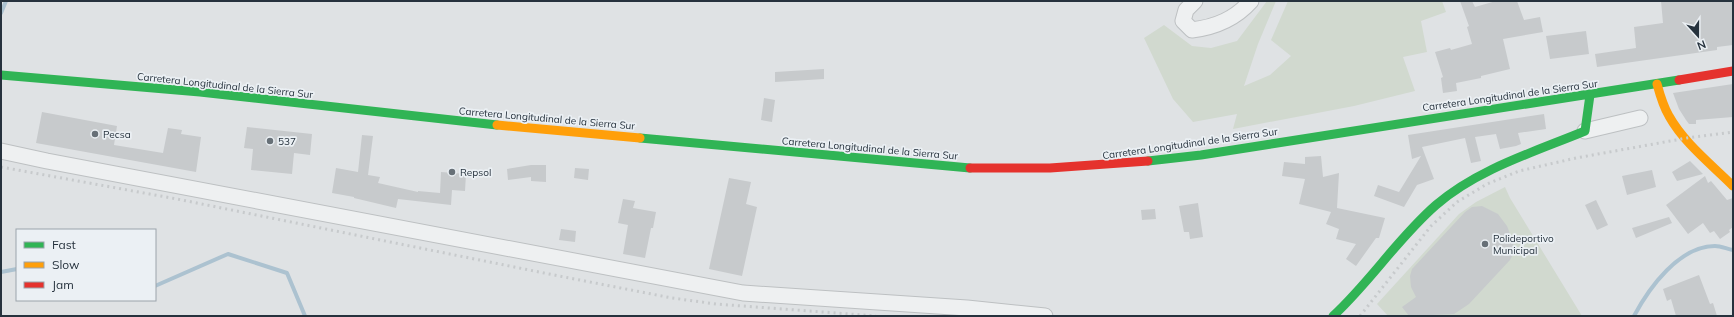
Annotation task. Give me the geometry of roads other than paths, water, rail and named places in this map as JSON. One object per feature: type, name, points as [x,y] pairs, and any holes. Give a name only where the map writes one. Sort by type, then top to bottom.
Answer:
[{"type":"main road","name":"Carretera Longitudinal de la Sierra Sur","points":[[1,75],[200,92],[524,128],[953,167],[1021,170],[1129,164],[1193,156],[1394,123],[1590,95],[1733,71]]},
{"type":"main road","points":[[1657,84],[1664,106],[1671,120],[1699,152],[1733,186]]},
{"type":"main road","points":[[1333,316],[1422,219],[1451,194],[1487,173],[1585,131],[1590,95]]},
{"type":"street","points":[[1195,1],[1186,10],[1183,20],[1192,30],[1210,28],[1224,22],[1241,12],[1251,1]]},
{"type":"street","points":[[1585,131],[1640,118]]},
{"type":"street","points":[[1,151],[62,164],[743,293],[967,308],[1046,316]]},
{"type":"waterway","points":[[1,13],[6,1]]},
{"type":"waterway","points":[[1634,316],[1648,293],[1667,270],[1689,253],[1702,248],[1715,246],[1733,250]]},
{"type":"waterway","points":[[156,286],[228,254],[287,273],[305,316]]},
{"type":"waterway","points":[[1,272],[16,269]]},
{"type":"railway","points":[[1360,316],[1431,226],[1457,202],[1487,184],[1519,171],[1576,158],[1687,138],[1733,132]]},
{"type":"railway","points":[[1,167],[177,199],[672,298],[716,304],[876,316]]},
{"type":"place","name":"Pecsa","points":[[95,134]]},
{"type":"place","name":"537","points":[[270,141]]},
{"type":"place","name":"Repsol","points":[[452,172]]},
{"type":"place","name":"Polideportivo Municipal","points":[[1485,244]]}]
